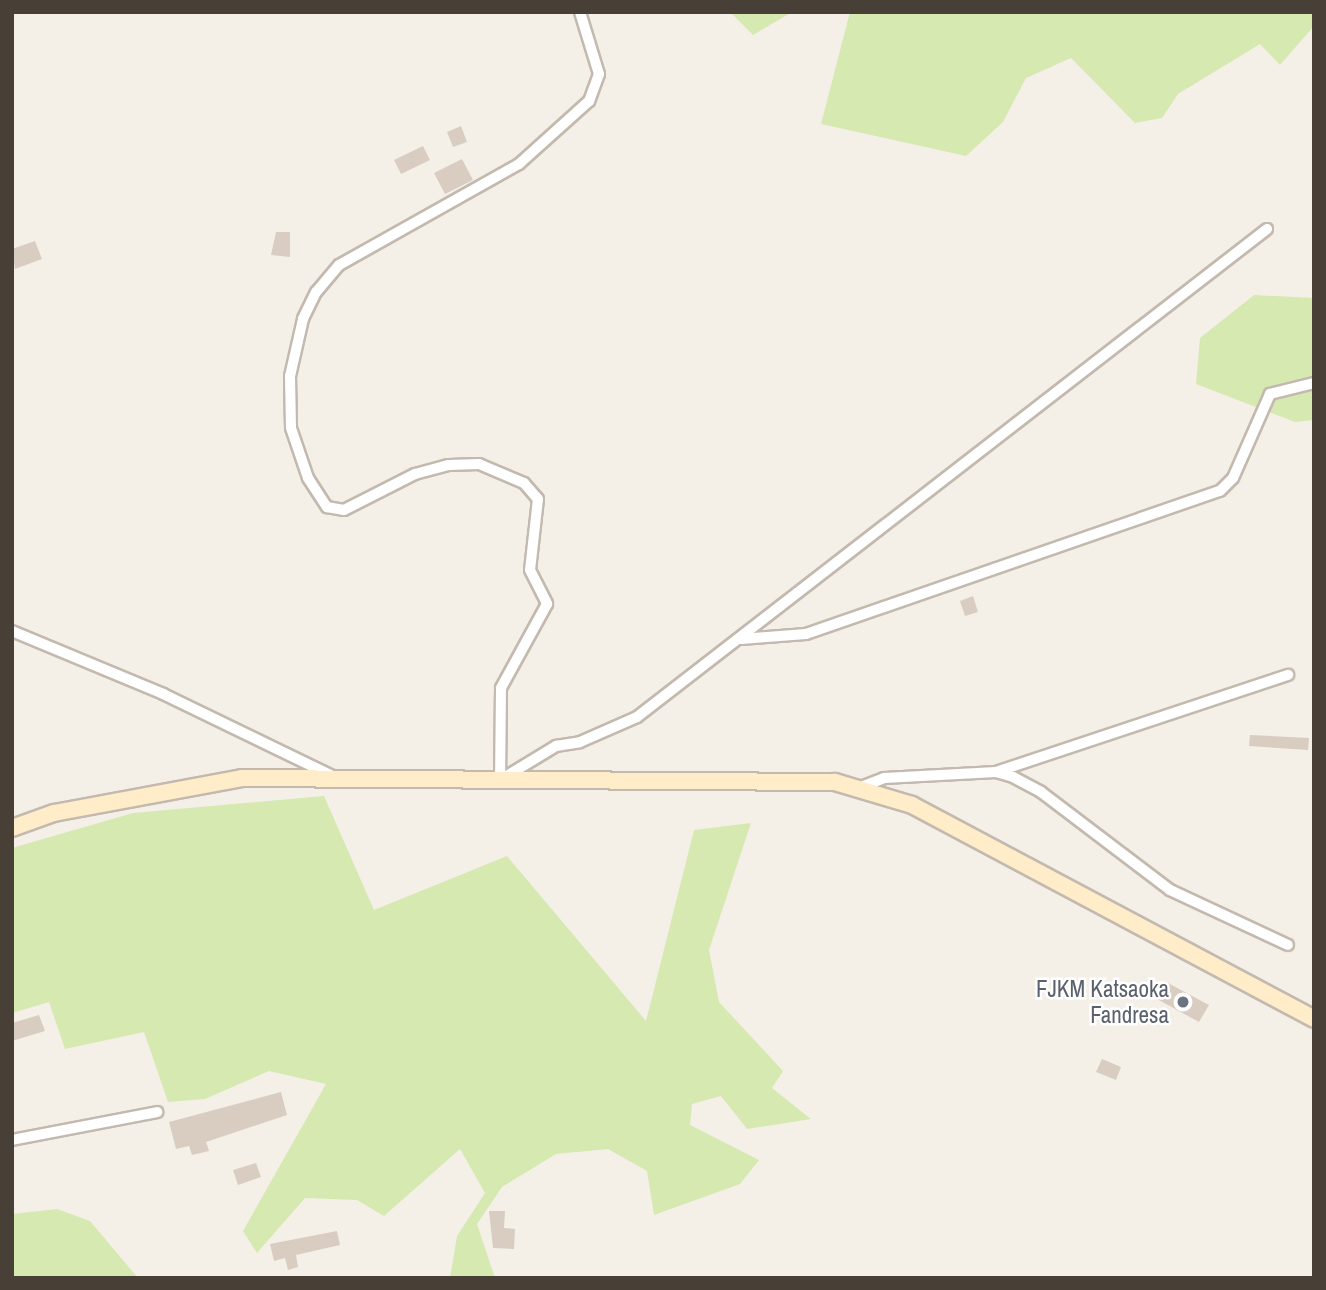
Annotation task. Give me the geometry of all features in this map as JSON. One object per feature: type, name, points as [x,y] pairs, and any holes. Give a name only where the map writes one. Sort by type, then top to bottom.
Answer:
[{"type":"main road","points":[[12,828],[54,813],[202,783],[336,777],[500,780],[769,778],[861,787],[912,805],[1314,1019]]},
{"type":"street","points":[[500,780],[501,688],[547,604],[530,570],[538,499],[524,483],[480,464],[449,465],[415,474],[344,510],[327,507],[308,478],[291,428],[290,376],[303,319],[339,265],[519,164],[589,102],[599,74],[580,12]]},
{"type":"street","points":[[500,780],[556,746],[580,742],[637,717],[741,639],[919,494],[1267,229]]},
{"type":"street","points":[[741,639],[806,634],[1220,492],[1233,478],[1270,394],[1314,383]]},
{"type":"street","points":[[12,631],[163,694],[336,777]]},
{"type":"street","points":[[861,787],[884,778],[996,772],[1288,675]]},
{"type":"street","points":[[996,772],[1041,792],[1170,890],[1288,945]]},
{"type":"street","points":[[12,1140],[157,1112]]},
{"type":"green space","points":[[730,12],[792,12],[753,35]]},
{"type":"green space","points":[[850,12],[1314,12],[1314,26],[1280,65],[1260,44],[1178,94],[1162,118],[1135,123],[1071,58],[1026,78],[1003,122],[966,156],[821,124]]},
{"type":"green space","points":[[1254,295],[1314,298],[1314,420],[1295,422],[1196,384],[1200,338]]},
{"type":"green space","points":[[324,796],[374,910],[507,856],[646,1021],[694,830],[751,823],[709,950],[719,1002],[783,1071],[772,1088],[811,1119],[747,1129],[721,1096],[692,1104],[690,1125],[759,1160],[740,1184],[654,1215],[647,1171],[608,1149],[556,1154],[502,1187],[477,1224],[495,1278],[450,1278],[457,1236],[485,1193],[460,1149],[384,1216],[357,1200],[305,1198],[257,1253],[243,1231],[326,1084],[269,1071],[205,1099],[168,1102],[144,1032],[65,1049],[49,1002],[12,1013],[12,848],[133,813]]},
{"type":"green space","points":[[57,1209],[90,1221],[138,1278],[12,1278],[12,1214]]},
{"type":"building","points":[[461,126],[467,142],[453,147],[447,132]]},
{"type":"building","points":[[423,146],[430,160],[401,174],[394,160]]},
{"type":"building","points":[[462,159],[473,180],[445,194],[434,173]]},
{"type":"building","points":[[276,232],[290,232],[290,257],[271,255]]},
{"type":"building","points":[[35,241],[42,259],[15,269],[12,249]]},
{"type":"building","points":[[973,596],[978,612],[965,616],[960,601]]},
{"type":"building","points":[[1250,735],[1309,738],[1308,750],[1249,746]]},
{"type":"building","name":"FJKM Katsaoka Fandresa","points":[[1166,982],[1209,1005],[1199,1022],[1157,999]]},
{"type":"building","points":[[39,1015],[45,1031],[12,1041],[12,1023]]},
{"type":"building","points":[[1102,1059],[1121,1067],[1116,1080],[1096,1072]]},
{"type":"building","points":[[281,1092],[287,1115],[206,1142],[209,1151],[192,1155],[189,1146],[176,1149],[169,1122]]},
{"type":"building","points":[[256,1163],[261,1177],[238,1185],[233,1170]]},
{"type":"building","points":[[489,1211],[505,1211],[504,1228],[515,1229],[514,1249],[493,1248]]},
{"type":"building","points":[[337,1231],[340,1245],[296,1255],[298,1267],[288,1270],[285,1258],[274,1261],[270,1244]]},
{"type":"place","name":"FJKM Katsaoka Fandresa","points":[[1183,1002]]}]
